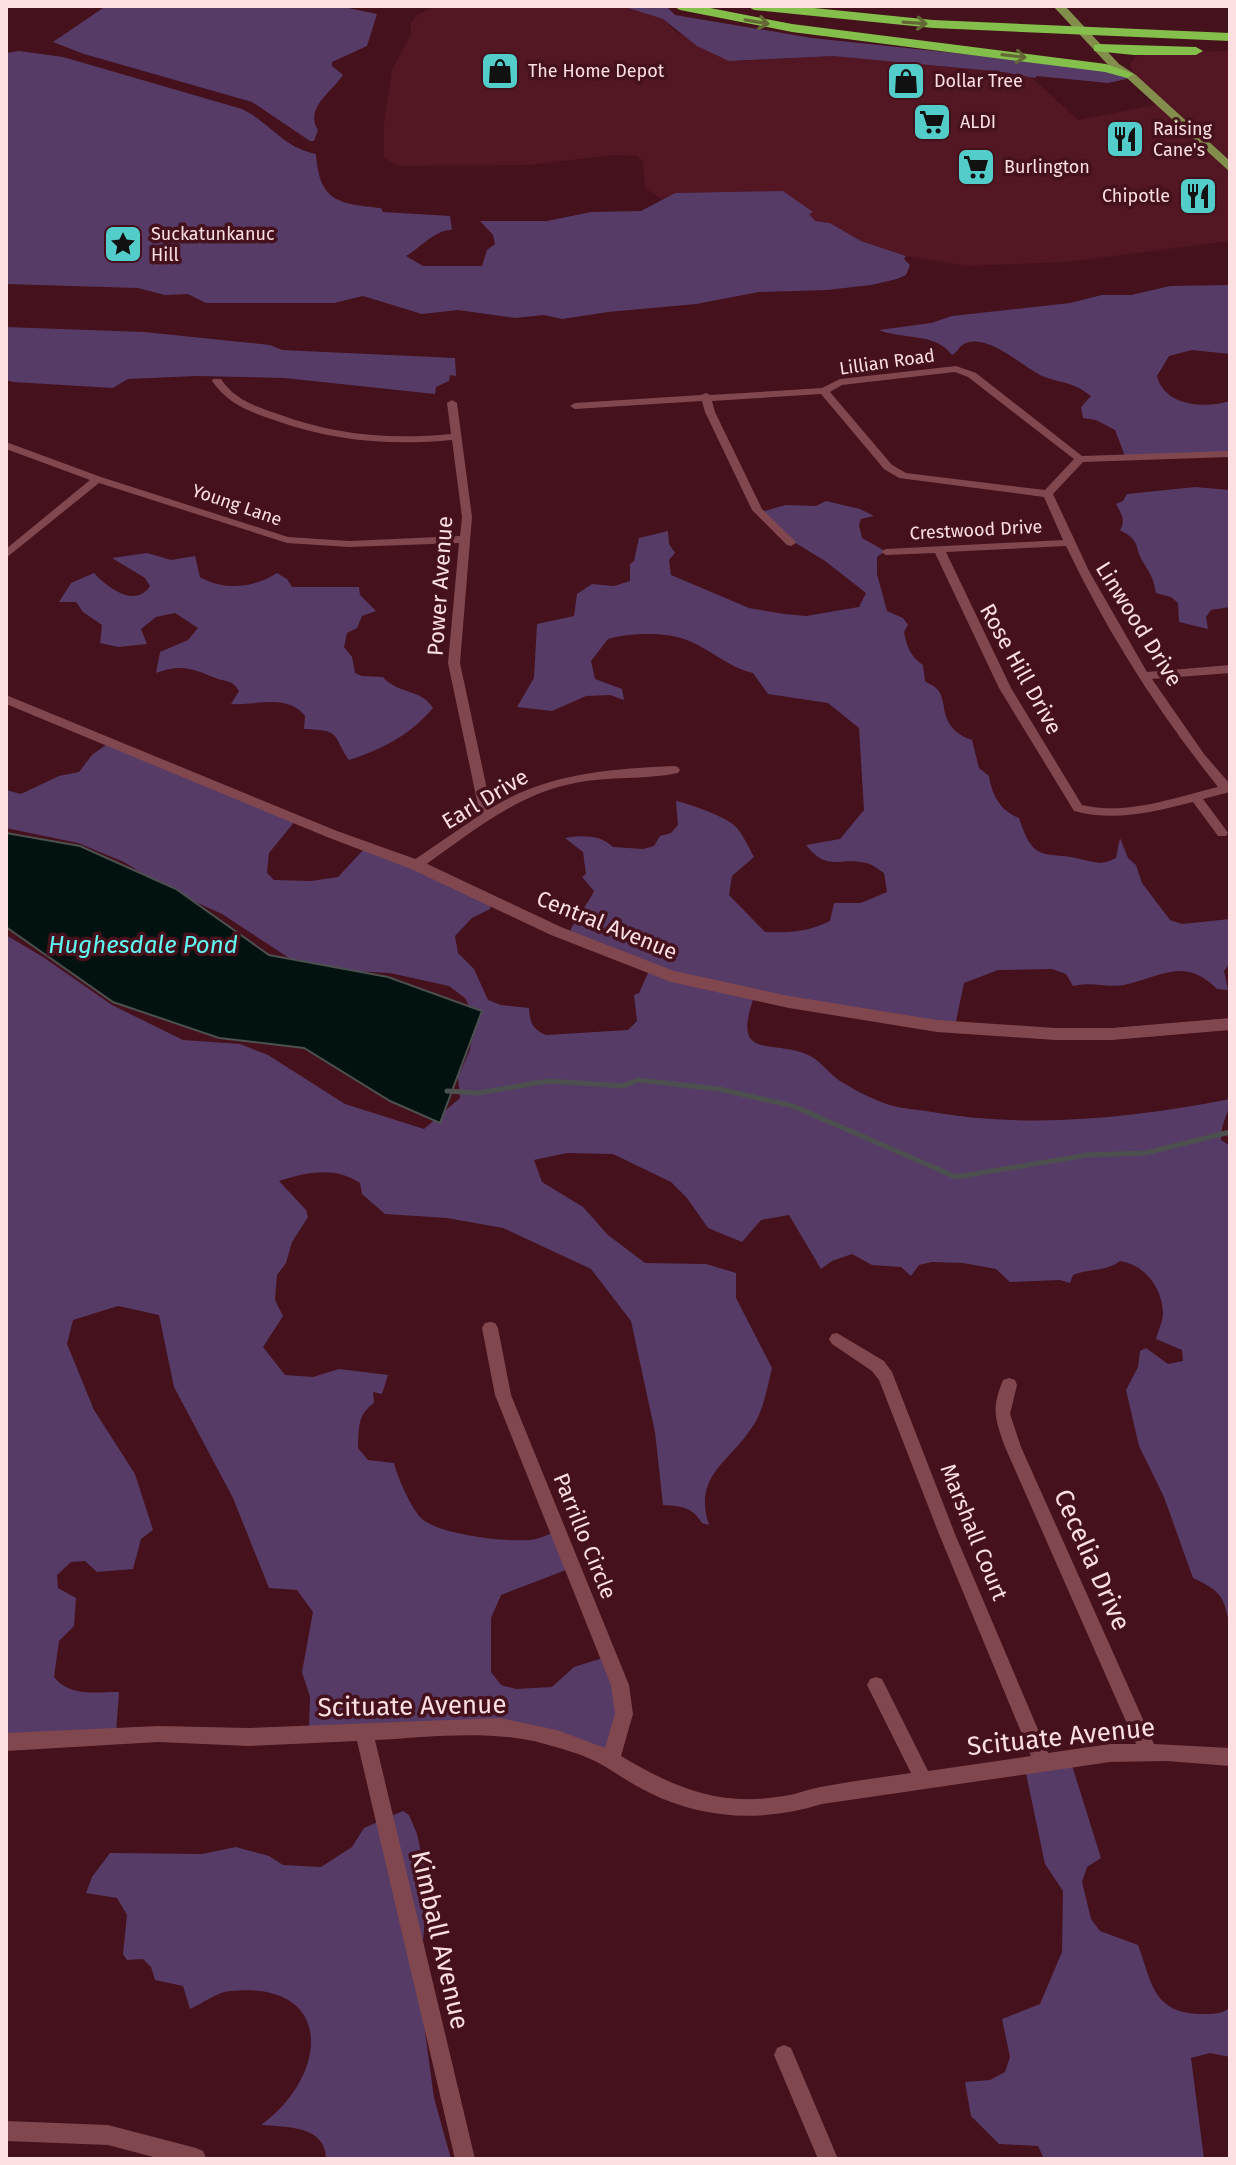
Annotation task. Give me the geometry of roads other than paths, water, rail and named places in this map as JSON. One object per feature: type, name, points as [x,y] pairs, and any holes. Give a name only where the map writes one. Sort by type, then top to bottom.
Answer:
[{"type":"highway","points":[[680,6],[792,28],[1106,68],[1131,74],[1133,58],[1161,52]]},
{"type":"highway","points":[[754,6],[885,21],[1230,37]]},
{"type":"highway","points":[[869,6],[1057,12],[1102,20],[1230,24]]},
{"type":"highway","points":[[1044,60],[1087,62],[1108,52],[1230,50]]},
{"type":"main road","points":[[1075,6],[1108,52]]},
{"type":"main road","points":[[1057,12],[1108,52],[1230,168]]},
{"type":"street","name":"Lillian Road","points":[[575,406],[824,391],[840,382],[935,369],[962,371],[972,375],[1080,459]]},
{"type":"street","points":[[217,381],[229,399],[286,422],[329,434],[392,442],[456,437]]},
{"type":"street","points":[[824,391],[888,467],[899,474],[1048,494],[1080,459],[1230,454]]},
{"type":"street","points":[[706,396],[710,412],[757,510],[791,543]]},
{"type":"street","name":"Power Avenue","points":[[452,403],[466,510],[454,663],[487,817]]},
{"type":"street","name":"Young Lane","points":[[6,445],[97,479],[269,536],[303,544],[386,544],[466,539]]},
{"type":"street","points":[[6,555],[97,479]]},
{"type":"street","name":"Linwood Drive","points":[[1048,494],[1067,543],[1123,644],[1209,768],[1228,789]]},
{"type":"street","name":"Crestwood Drive","points":[[886,552],[1067,543]]},
{"type":"street","name":"Rose Hill Drive","points":[[940,551],[1005,688],[1073,803],[1084,811],[1105,813],[1195,796]]},
{"type":"street","points":[[1146,676],[1230,669]]},
{"type":"street","name":"Central Avenue","points":[[6,699],[332,834],[416,865],[556,931],[671,976],[789,1002],[937,1026],[1042,1034],[1143,1033],[1230,1024]]},
{"type":"street","name":"Earl Drive","points":[[416,865],[487,817],[539,789],[557,783],[674,770]]},
{"type":"street","points":[[1222,833],[1195,796],[1228,789]]},
{"type":"street","name":"Parrillo Circle","points":[[490,1328],[503,1395],[620,1685],[624,1714],[611,1760]]},
{"type":"street","name":"Marshall Court","points":[[837,1339],[878,1366],[886,1377],[947,1534],[1043,1763]]},
{"type":"street","name":"Cecelia Drive","points":[[1009,1385],[1002,1414],[1013,1447],[1149,1752]]},
{"type":"street","points":[[876,1685],[923,1779]]},
{"type":"street","name":"Scituate Avenue","points":[[6,1742],[158,1734],[249,1737],[500,1726],[525,1730],[589,1750],[667,1792],[744,1809],[795,1805],[822,1795],[1110,1753],[1230,1757]]},
{"type":"street","name":"Kimball Avenue","points":[[364,1732],[465,2159]]},
{"type":"street","points":[[784,2055],[828,2159]]},
{"type":"street","points":[[6,2131],[108,2135],[196,2158]]},
{"type":"water","name":"Hughesdale Pond","points":[[6,833],[80,846],[176,889],[269,955],[388,977],[482,1011],[440,1123],[390,1101],[304,1048],[219,1038],[113,1002],[6,927]]},
{"type":"waterway","points":[[447,1091],[478,1093],[548,1081],[623,1086],[638,1080],[719,1089],[793,1106],[956,1177],[1087,1155],[1145,1153],[1230,1132]]},
{"type":"place","name":"The Home Depot","points":[[500,71]]},
{"type":"place","name":"Dollar Tree","points":[[906,81]]},
{"type":"place","name":"ALDI","points":[[932,122]]},
{"type":"place","name":"Raising Cane's","points":[[1125,139]]},
{"type":"place","name":"Burlington","points":[[976,167]]},
{"type":"place","name":"Chipotle","points":[[1198,196]]},
{"type":"place","name":"Suckatunkanuc Hill","points":[[123,244]]}]
